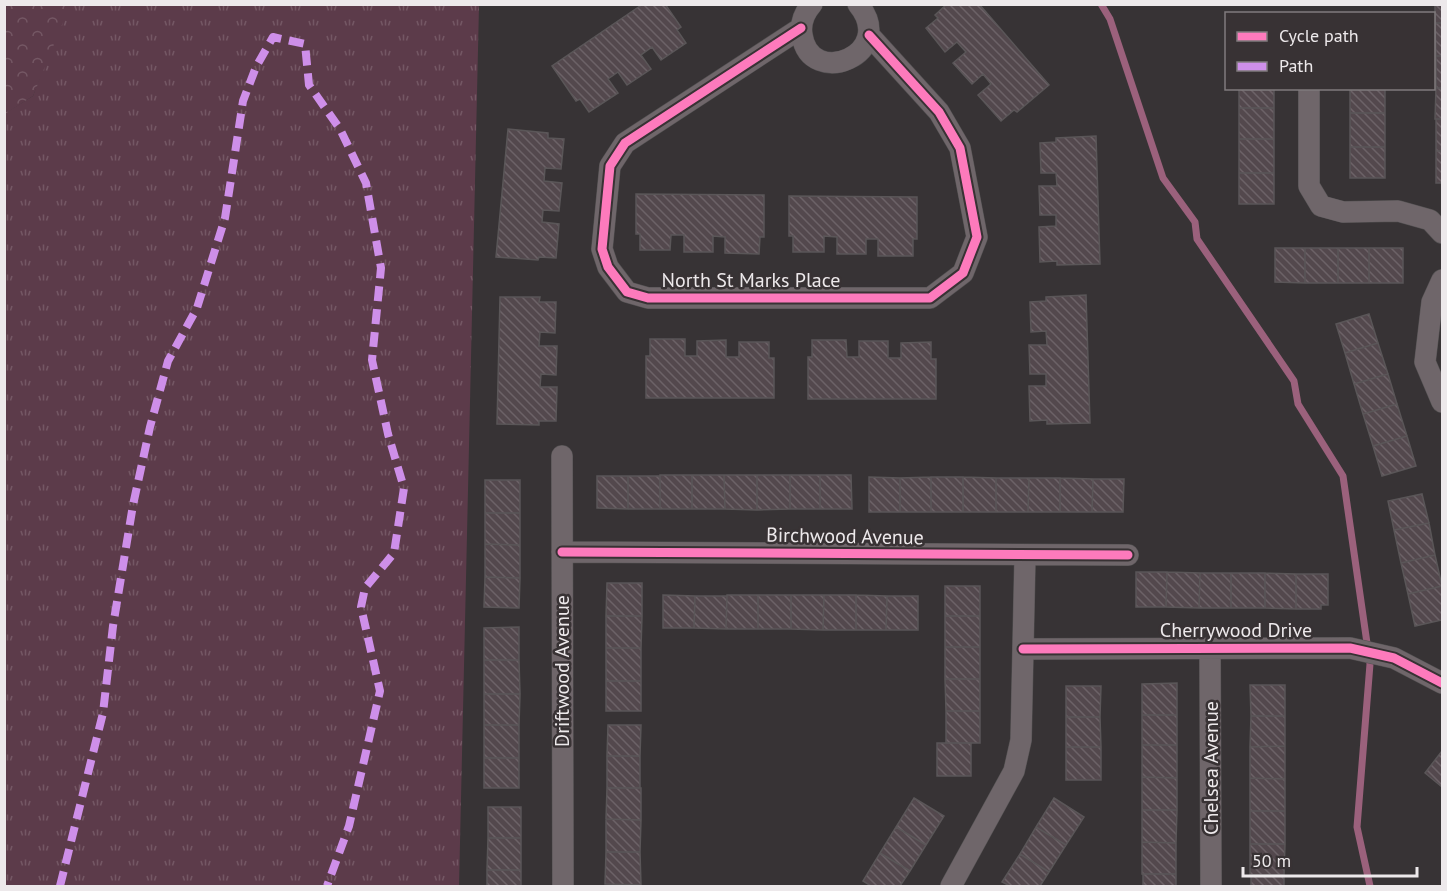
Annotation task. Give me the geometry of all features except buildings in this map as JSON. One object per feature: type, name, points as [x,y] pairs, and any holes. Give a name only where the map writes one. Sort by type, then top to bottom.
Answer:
[{"type":"street","points":[[812,4],[803,17],[801,28],[808,49],[816,57],[826,62],[837,63],[849,60],[858,54],[869,35]]},
{"type":"street","name":"North St Marks Place","points":[[801,28],[625,143],[610,166],[602,249],[608,267],[627,292],[648,298],[930,298],[963,273],[977,237],[960,148],[939,112],[869,35],[866,14],[858,4]]},
{"type":"street","points":[[1309,90],[1309,186],[1321,206],[1342,212],[1398,211],[1430,220],[1443,233]]},
{"type":"street","points":[[1443,280],[1432,302],[1425,362],[1443,402]]},
{"type":"street","name":"Driftwood Avenue","points":[[562,456],[563,886]]},
{"type":"street","name":"Birchwood Avenue","points":[[562,552],[1128,555]]},
{"type":"street","points":[[951,886],[1014,771],[1019,754],[1025,556]]},
{"type":"street","name":"Cherrywood Drive","points":[[1023,649],[1350,648],[1394,658],[1443,683]]},
{"type":"street","name":"Chelsea Avenue","points":[[1210,649],[1211,886]]},
{"type":"green space","points":[[5,4],[70,5],[33,96],[5,114]]},
{"type":"green space","points":[[67,5],[479,5],[459,886],[5,886],[4,114],[33,96]]},
{"type":"waterway","points":[[1101,4],[1110,19],[1163,178],[1195,222],[1197,239],[1294,381],[1298,404],[1343,476],[1370,664],[1357,827],[1370,886]]},
{"type":"marked path","points":[[60,886],[103,713],[113,626],[133,505],[150,427],[168,361],[197,308],[225,218],[243,101],[256,67],[273,37],[305,44],[309,85],[340,129],[366,183],[381,268],[372,360],[388,434],[404,488],[394,553],[365,588],[361,607],[380,691],[349,826],[327,886]]},
{"type":"cycle path","points":[[801,28],[625,143],[610,166],[602,249],[608,267],[627,292],[648,298],[930,298],[963,273],[977,237],[960,148],[939,112],[869,35]]},
{"type":"cycle path","points":[[562,552],[1128,555]]},
{"type":"cycle path","points":[[1023,649],[1350,648],[1394,658],[1442,683]]}]
